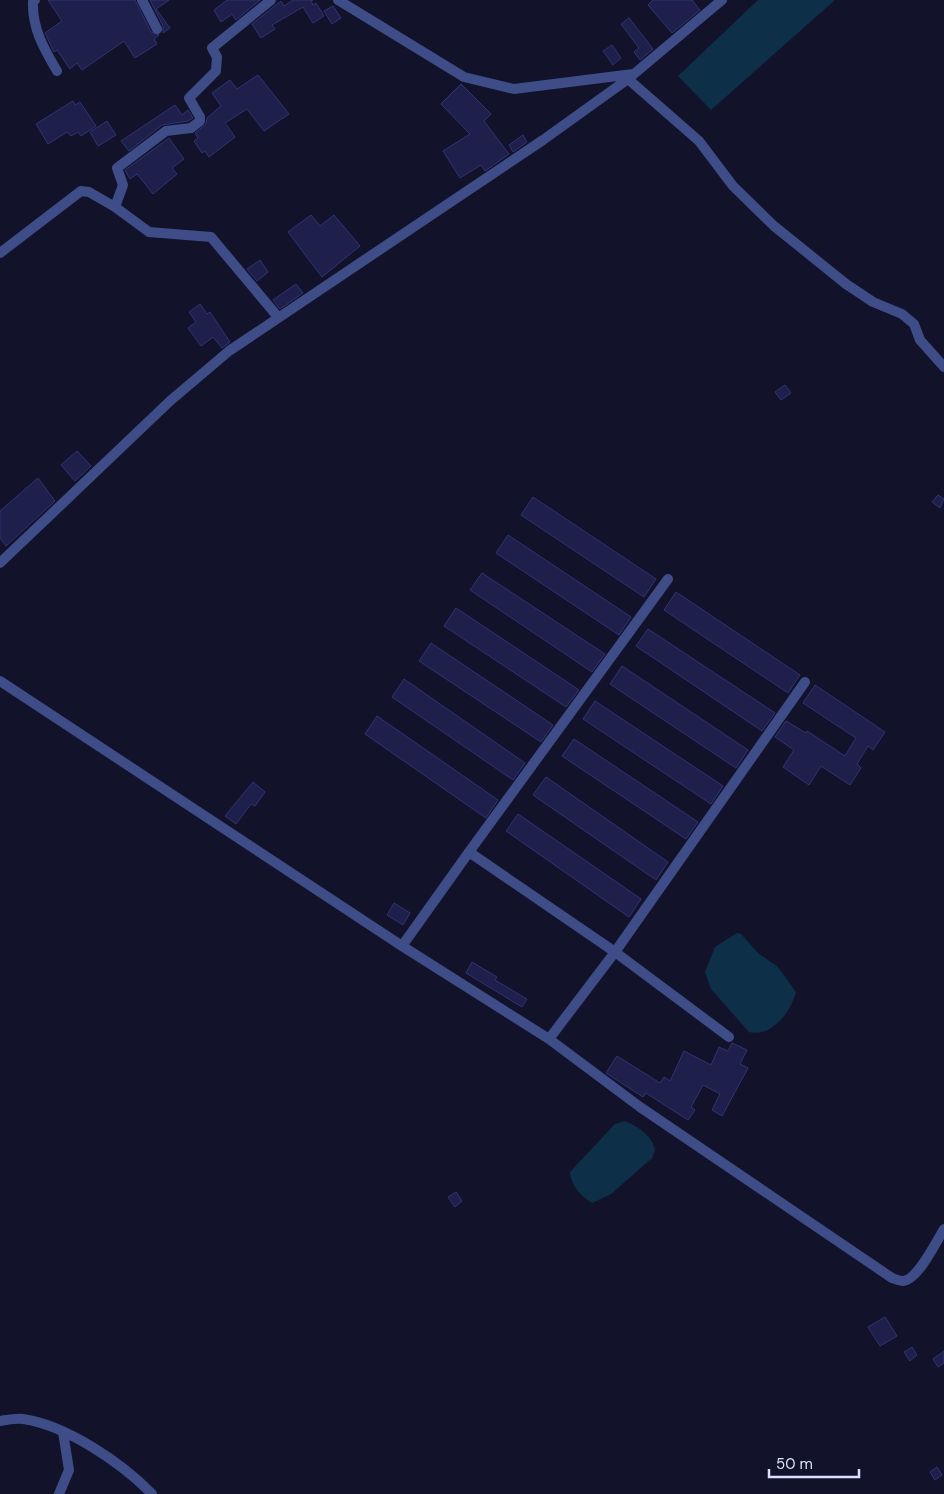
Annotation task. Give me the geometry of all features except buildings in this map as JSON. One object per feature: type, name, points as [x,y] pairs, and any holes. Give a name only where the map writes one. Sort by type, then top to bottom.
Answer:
[{"type":"street","points":[[35,0],[33,2],[32,17],[42,44],[57,72]]},
{"type":"street","points":[[142,0],[157,29]]},
{"type":"street","points":[[115,207],[123,185],[117,168],[166,131],[190,128],[200,121],[189,98],[216,71],[217,57],[212,48],[271,0]]},
{"type":"street","points":[[338,0],[464,76],[514,89],[630,77],[699,141],[733,186],[774,226],[846,284],[873,302],[902,314],[914,324],[920,340],[944,367]]},
{"type":"street","points":[[0,563],[170,400],[229,351],[543,140],[630,77],[722,0]]},
{"type":"street","points":[[0,252],[80,191],[89,192],[115,207],[150,232],[211,237],[278,317]]},
{"type":"street","points":[[402,946],[668,579]]},
{"type":"street","points":[[0,681],[402,946],[549,1039],[640,1107],[892,1278],[903,1281],[911,1278],[920,1269],[944,1230]]},
{"type":"street","points":[[549,1039],[615,952],[805,682]]},
{"type":"street","points":[[469,852],[615,952],[729,1037]]},
{"type":"street","points":[[0,1421],[23,1419],[76,1436],[141,1483],[152,1494]]},
{"type":"street","points":[[59,1494],[69,1470],[63,1432]]},
{"type":"water","points":[[758,0],[835,0],[711,110],[678,76]]},
{"type":"water","points":[[737,933],[741,934],[758,953],[778,967],[796,992],[785,1015],[773,1027],[757,1033],[749,1032],[711,989],[705,972],[715,947]]},
{"type":"water","points":[[625,1121],[639,1129],[651,1140],[655,1150],[652,1158],[611,1194],[592,1203],[577,1190],[572,1182],[570,1172],[615,1124]]}]
